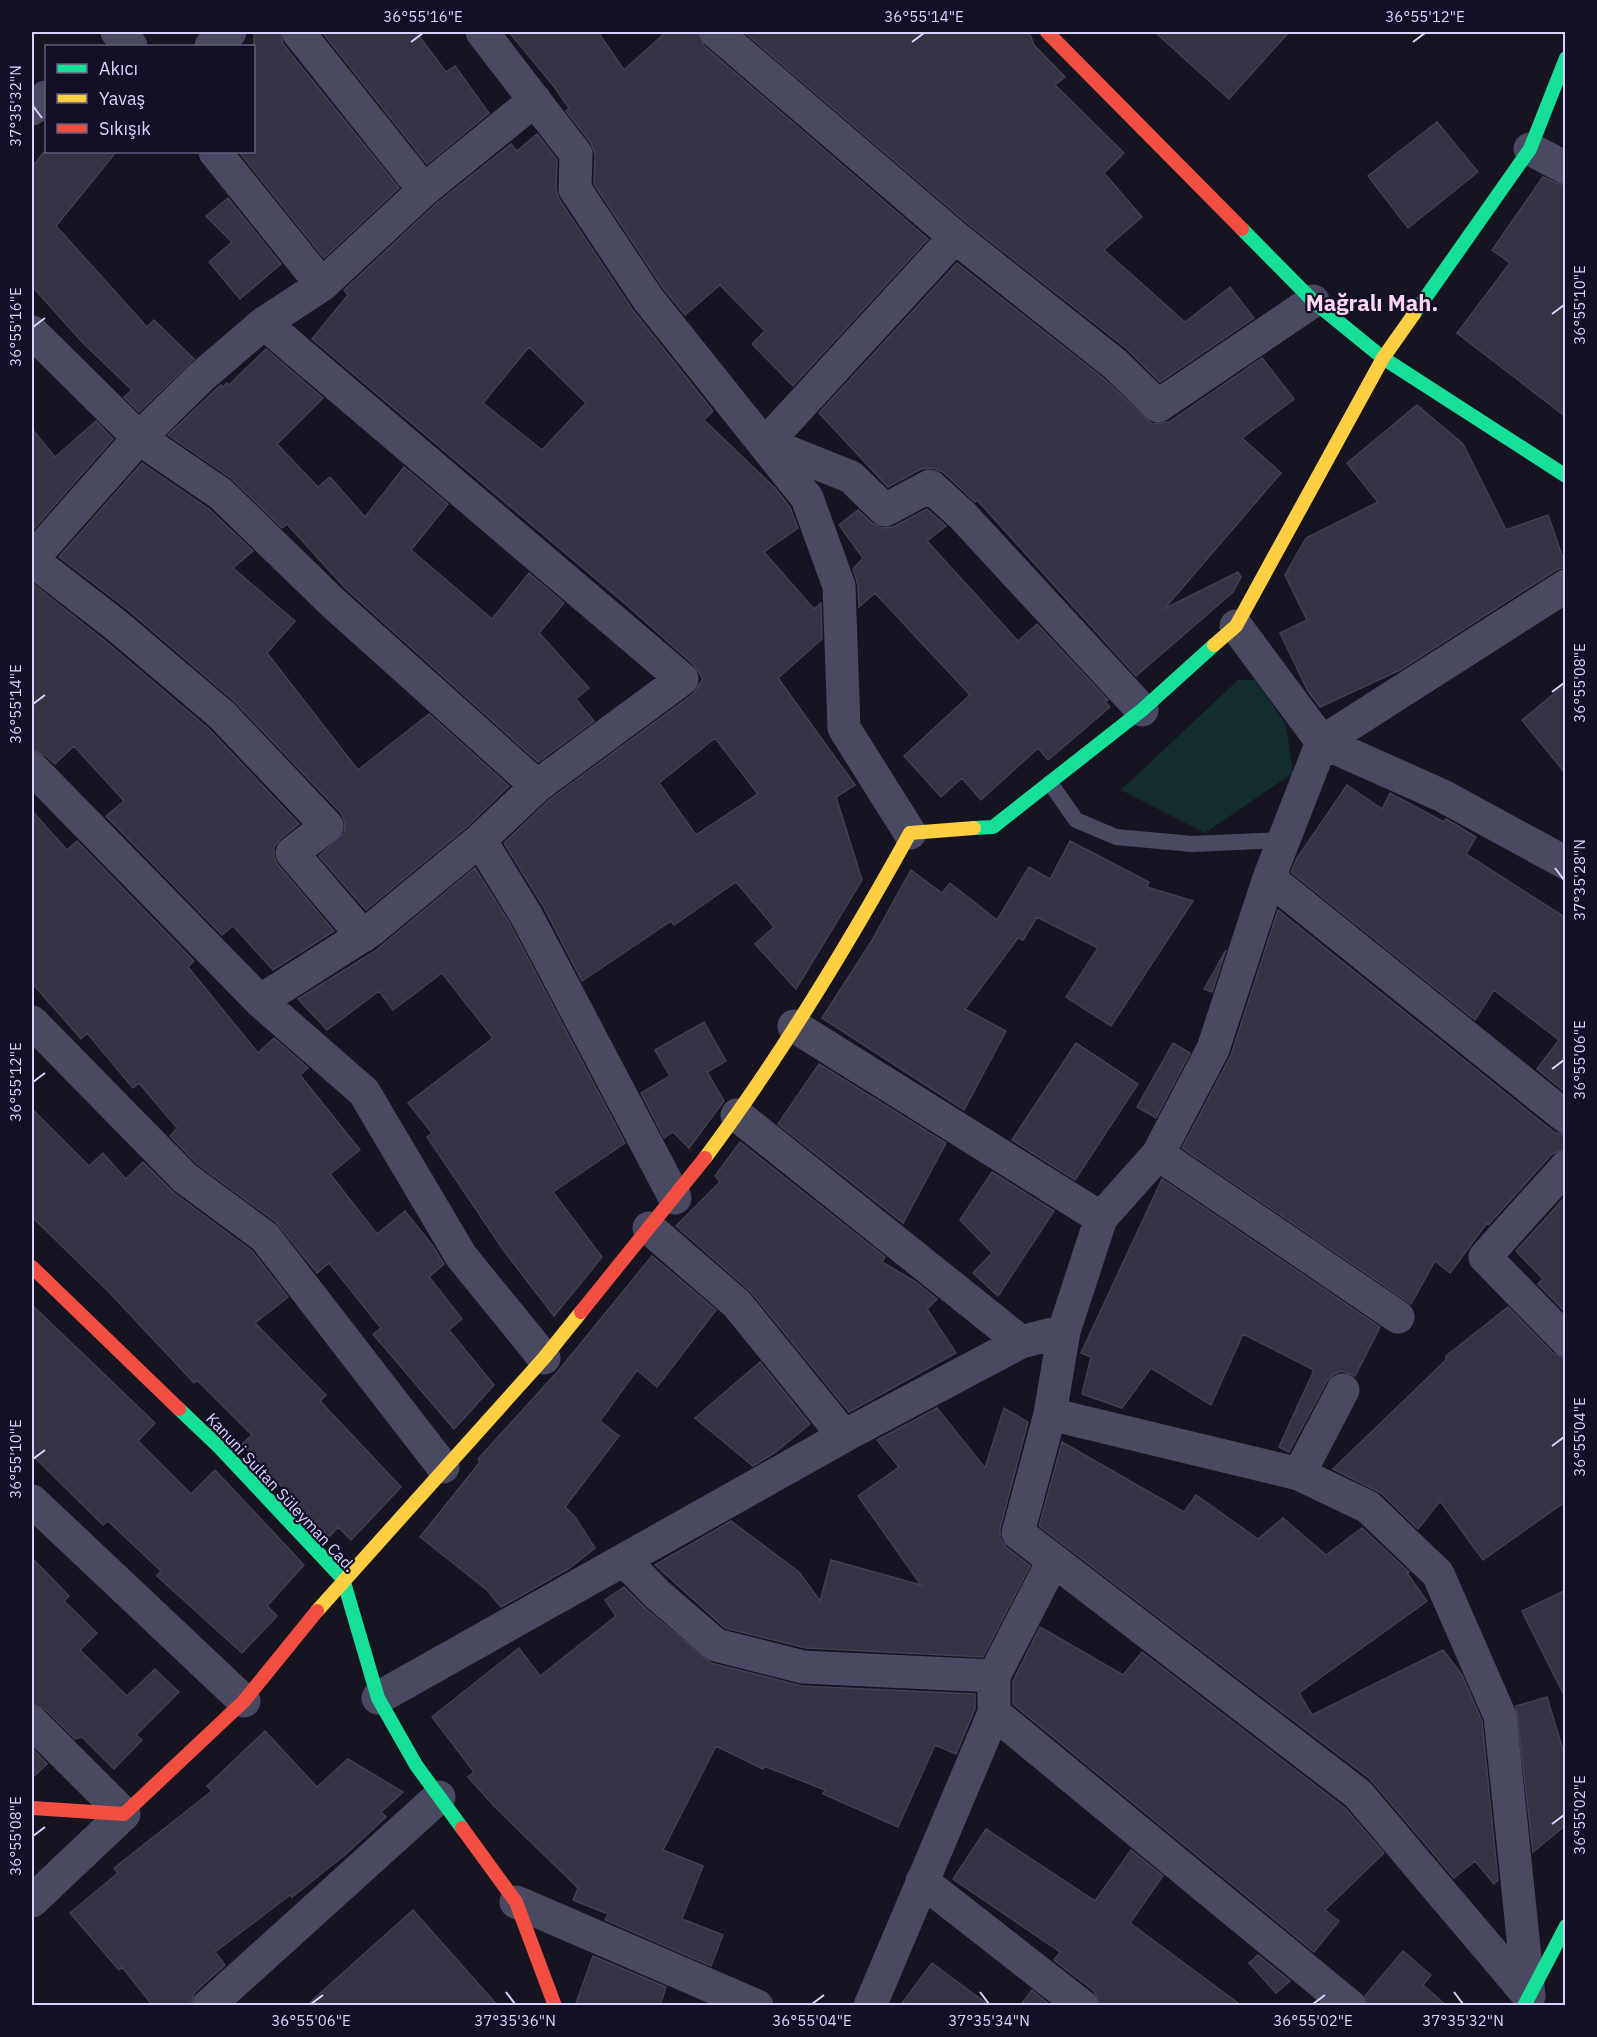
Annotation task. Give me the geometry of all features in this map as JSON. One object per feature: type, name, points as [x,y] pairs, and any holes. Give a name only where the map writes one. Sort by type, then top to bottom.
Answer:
[{"type":"street","points":[[213,45],[230,32]]},
{"type":"street","points":[[298,32],[424,190]]},
{"type":"street","points":[[482,32],[576,154],[575,189],[648,299],[766,443],[807,498],[839,586],[844,728],[910,833]]},
{"type":"street","points":[[716,32],[955,237],[1115,364],[1158,406],[1313,301]]},
{"type":"street","points":[[1047,32],[1313,301],[1383,358],[1566,476]]},
{"type":"street","points":[[910,833],[993,828],[1142,710],[1236,626],[1383,358],[1530,149],[1566,58]]},
{"type":"street","points":[[32,110],[45,98]]},
{"type":"street","points":[[363,936],[292,853],[327,826],[222,716],[116,625],[32,560],[139,438],[201,376],[264,323],[322,285],[424,190],[535,100]]},
{"type":"street","points":[[1530,149],[1566,168]]},
{"type":"street","points":[[216,153],[322,285]]},
{"type":"street","points":[[766,443],[955,237]]},
{"type":"street","points":[[260,1000],[363,936],[480,840],[537,786],[682,679],[264,323]]},
{"type":"street","points":[[32,332],[139,438],[221,494],[332,602],[537,786]]},
{"type":"street","points":[[766,443],[851,477],[885,510],[930,486],[963,516],[1142,710]]},
{"type":"street","points":[[1527,2001],[1358,1794],[1018,1533],[1050,1414],[1064,1331],[1101,1218],[1158,1154],[1213,1048],[1269,879],[1322,742],[1566,586]]},
{"type":"street","points":[[1236,626],[1322,742],[1443,796],[1566,863]]},
{"type":"street","points":[[32,768],[260,1000],[364,1092],[461,1256],[544,1358]]},
{"type":"street","points":[[32,1901],[244,1701],[343,1579],[544,1358],[675,1198],[737,1115],[855,932],[910,833]]},
{"type":"street","points":[[480,840],[526,915],[675,1198]]},
{"type":"street","points":[[1269,879],[1566,1117]]},
{"type":"street","points":[[32,1022],[185,1178],[265,1237],[443,1467]]},
{"type":"street","points":[[794,1026],[1101,1218]]},
{"type":"street","points":[[737,1115],[1021,1342]]},
{"type":"street","points":[[1158,1154],[1398,1317]]},
{"type":"street","points":[[1566,1167],[1485,1257],[1566,1340]]},
{"type":"street","points":[[650,1228],[737,1304],[844,1436]]},
{"type":"street","name":"Kanuni Sultan Süleyman Cad.","points":[[32,1268],[219,1447],[343,1579],[378,1698],[416,1765],[516,1902],[555,2006]]},
{"type":"street","points":[[378,1698],[844,1436],[1021,1342],[1064,1331]]},
{"type":"street","points":[[1299,1474],[1343,1390]]},
{"type":"street","points":[[1050,1414],[1299,1474],[1368,1507],[1438,1574],[1500,1716],[1527,2001]]},
{"type":"street","points":[[32,1501],[244,1701]]},
{"type":"street","points":[[624,1560],[657,1595],[716,1645],[803,1667],[994,1676]]},
{"type":"street","points":[[870,2006],[994,1713],[994,1676],[1053,1561]]},
{"type":"street","points":[[994,1713],[1350,2006]]},
{"type":"street","points":[[32,1722],[124,1814]]},
{"type":"street","points":[[208,2006],[439,1797]]},
{"type":"street","points":[[32,1808],[124,1814]]},
{"type":"street","points":[[922,1881],[1082,2006]]},
{"type":"street","points":[[516,1902],[757,2006]]},
{"type":"street","points":[[1527,2001],[1562,1943]]},
{"type":"lane","points":[[1050,783],[1076,820],[1116,837],[1192,844],[1284,840]]},
{"type":"green space","points":[[1238,680],[1255,680],[1286,724],[1293,773],[1205,833],[1121,790]]},
{"type":"building","points":[[254,32],[280,32],[283,44],[399,188],[324,258],[240,153],[255,153]]},
{"type":"building","points":[[322,32],[416,32],[446,72],[455,66],[489,113],[427,164]]},
{"type":"building","points":[[509,32],[598,32],[624,70],[666,32],[698,32],[704,46],[928,239],[793,386],[752,344],[765,331],[720,285],[685,315],[663,288],[594,184],[595,155],[591,143],[566,111],[569,108],[552,84]]},
{"type":"building","points":[[744,32],[1029,32],[1034,45],[1065,77],[1055,85],[1124,153],[1104,173],[1142,217],[1104,250],[1185,322],[1230,287],[1254,318],[1160,382],[1127,349],[967,223]]},
{"type":"building","points":[[1155,32],[1289,32],[1229,99]]},
{"type":"building","points":[[1437,122],[1478,172],[1408,228],[1368,176]]},
{"type":"building","points":[[537,134],[557,160],[556,188],[559,199],[632,309],[713,411],[704,420],[775,488],[790,507],[798,528],[764,552],[814,609],[821,603],[822,639],[778,678],[855,785],[836,797],[862,880],[796,989],[755,944],[774,927],[736,882],[674,925],[671,921],[582,981],[543,906],[504,843],[549,800],[693,694],[703,679],[694,665],[623,602],[312,339],[348,295],[344,290],[436,204],[511,144],[517,151]],"holes":[[[529,347],[586,403],[542,450],[483,403]],[[715,738],[758,794],[696,835],[659,783]]]},
{"type":"building","points":[[44,152],[115,153],[56,226],[147,327],[154,320],[194,359],[139,412],[124,397],[132,390],[82,342],[32,286],[32,167]]},
{"type":"building","points":[[1543,177],[1566,187],[1566,417],[1457,333],[1510,263],[1492,250]]},
{"type":"building","points":[[228,198],[281,264],[240,299],[209,262],[232,242],[206,216]]},
{"type":"building","points":[[957,263],[1103,378],[1152,424],[1169,422],[1262,358],[1294,399],[1242,438],[1281,473],[1164,609],[1238,572],[1241,577],[1233,592],[1136,676],[977,500],[975,502],[943,472],[933,468],[921,469],[888,487],[819,413]]},
{"type":"building","points":[[266,349],[323,398],[277,444],[318,487],[330,477],[365,517],[404,467],[448,504],[411,550],[492,619],[529,573],[564,603],[539,633],[589,688],[576,699],[594,721],[538,762],[345,588],[287,524],[282,528],[232,479],[168,435],[214,391],[221,385],[223,387],[227,383],[229,385]]},
{"type":"building","points":[[1417,405],[1463,444],[1506,530],[1548,515],[1566,567],[1556,570],[1400,670],[1320,707],[1308,691],[1280,633],[1307,620],[1285,575],[1306,538],[1378,502],[1347,463]]},
{"type":"building","points":[[96,421],[113,439],[32,531],[32,429],[55,457]]},
{"type":"building","points":[[142,463],[209,509],[253,551],[233,568],[295,621],[267,653],[358,770],[429,714],[509,786],[468,826],[366,910],[319,856],[344,833],[345,823],[341,813],[234,701],[128,610],[59,557]]},
{"type":"building","points":[[927,509],[946,526],[927,541],[1018,641],[1037,624],[1108,700],[1105,702],[1110,707],[1048,760],[1038,748],[981,800],[962,778],[941,797],[904,756],[970,695],[875,593],[859,607],[858,585],[853,569],[863,558],[839,525],[858,510],[872,523],[882,528],[893,527]]},
{"type":"building","points":[[32,583],[104,640],[209,729],[299,824],[280,839],[274,847],[274,857],[278,865],[334,931],[273,970],[233,926],[222,935],[106,816],[124,801],[74,746],[55,764],[45,755],[32,750]]},
{"type":"building","points":[[1566,684],[1566,774],[1522,720]]},
{"type":"building","points":[[1347,785],[1382,809],[1390,793],[1444,822],[1448,820],[1476,837],[1466,854],[1566,918],[1566,1093],[1537,1069],[1559,1040],[1494,990],[1475,1020],[1291,872],[1297,858]]},
{"type":"building","points":[[32,811],[67,850],[77,841],[194,961],[188,967],[258,1053],[274,1038],[308,1068],[300,1075],[360,1150],[330,1174],[377,1234],[405,1211],[433,1246],[444,1264],[429,1277],[462,1319],[449,1330],[494,1385],[454,1429],[373,1334],[381,1328],[329,1263],[317,1273],[276,1222],[197,1164],[170,1136],[177,1128],[139,1083],[133,1088],[87,1033],[81,1039],[32,983]]},
{"type":"building","points":[[1070,841],[1149,882],[1147,887],[1193,901],[1111,1026],[1066,997],[1098,948],[1037,917],[1023,940],[1018,938],[965,1009],[1006,1031],[964,1110],[822,1018],[871,942],[911,870],[942,893],[950,883],[997,920],[1029,867],[1050,879]]},
{"type":"building","points":[[475,868],[510,924],[625,1143],[553,1192],[602,1257],[554,1316],[504,1251],[427,1137],[432,1133],[408,1103],[493,1038],[442,973],[393,1010],[379,991],[327,1030],[298,999],[375,951]]},
{"type":"building","points":[[1278,910],[1554,1132],[1566,1135],[1566,1149],[1552,1154],[1489,1224],[1487,1223],[1450,1273],[1435,1261],[1411,1304],[1182,1148],[1231,1055]]},
{"type":"building","points":[[1226,950],[1212,992],[1204,989]]},
{"type":"building","points":[[704,1022],[726,1061],[707,1072],[724,1101],[689,1148],[673,1132],[664,1138],[641,1093],[670,1076],[655,1050]]},
{"type":"building","points":[[1076,1043],[1138,1084],[1075,1180],[1012,1140]]},
{"type":"building","points":[[1173,1043],[1190,1053],[1156,1118],[1137,1107]]},
{"type":"building","points":[[819,1064],[946,1143],[903,1223],[778,1124]]},
{"type":"building","points":[[32,1109],[89,1166],[103,1153],[126,1179],[143,1162],[174,1193],[252,1251],[288,1297],[255,1323],[326,1395],[320,1401],[401,1487],[351,1540],[338,1527],[329,1537],[242,1444],[252,1435],[197,1380],[194,1383],[110,1293],[32,1217]]},
{"type":"building","points":[[740,1142],[885,1257],[882,1262],[916,1282],[937,1299],[927,1309],[956,1353],[849,1412],[751,1292],[676,1226],[720,1182],[715,1176]]},
{"type":"building","points":[[992,1172],[1054,1211],[998,1296],[973,1273],[992,1253],[960,1220]]},
{"type":"building","points":[[1162,1179],[1380,1327],[1355,1376],[1342,1371],[1334,1374],[1327,1381],[1289,1452],[1279,1447],[1314,1370],[1243,1334],[1211,1405],[1151,1368],[1122,1408],[1082,1394],[1091,1357],[1081,1353]]},
{"type":"building","points":[[1566,1196],[1566,1313],[1538,1284],[1543,1279],[1516,1251]]},
{"type":"building","points":[[652,1256],[716,1310],[657,1387],[637,1370],[600,1421],[619,1436],[565,1507],[575,1517],[595,1548],[568,1569],[501,1607],[487,1590],[420,1537],[480,1462],[478,1459],[559,1370]]},
{"type":"building","points":[[32,1305],[155,1423],[138,1441],[191,1494],[215,1470],[304,1565],[267,1606],[277,1616],[242,1653],[157,1576],[161,1571],[108,1521],[103,1525],[32,1455]]},
{"type":"building","points":[[1508,1307],[1553,1353],[1566,1358],[1566,1501],[1483,1560],[1440,1501],[1418,1529],[1381,1493],[1333,1469],[1446,1360],[1446,1356]]},
{"type":"building","points":[[760,1362],[810,1424],[776,1452],[753,1466],[695,1418]]},
{"type":"building","points":[[937,1408],[985,1468],[1004,1408],[1028,1422],[1000,1529],[1000,1538],[1006,1547],[1030,1566],[983,1657],[806,1648],[725,1628],[655,1565],[731,1521],[799,1572],[820,1601],[831,1560],[921,1585],[858,1496],[899,1467],[877,1440]]},
{"type":"building","points":[[1062,1442],[1184,1512],[1196,1495],[1258,1539],[1283,1518],[1326,1555],[1362,1528],[1409,1572],[1407,1573],[1427,1601],[1299,1693],[1312,1715],[1443,1650],[1462,1675],[1482,1721],[1498,1880],[1494,1884],[1475,1861],[1454,1878],[1370,1779],[1039,1526]]},
{"type":"building","points":[[32,1558],[69,1596],[64,1601],[97,1633],[80,1650],[127,1696],[155,1669],[179,1692],[136,1735],[142,1740],[114,1769],[82,1737],[75,1739],[45,1709],[32,1704]]},
{"type":"building","points":[[624,1587],[646,1609],[711,1663],[802,1686],[975,1694],[975,1709],[956,1754],[935,1745],[898,1827],[823,1794],[825,1790],[764,1766],[763,1769],[716,1746],[663,1850],[703,1866],[682,1919],[723,1935],[711,1966],[605,1920],[608,1914],[573,1900],[578,1888],[494,1806],[468,1777],[474,1772],[432,1717],[519,1648],[540,1676],[616,1616],[605,1600]]},
{"type":"building","points":[[1566,1590],[1566,1699],[1522,1611]]},
{"type":"building","points":[[1040,1627],[1123,1675],[1142,1652],[1345,1808],[1384,1853],[1325,1910],[1339,1921],[1314,1952],[1013,1704],[1013,1681]]},
{"type":"building","points":[[1547,1697],[1566,1760],[1566,1825],[1533,1852],[1516,1706]]},
{"type":"building","points":[[265,1731],[317,1787],[348,1759],[403,1792],[381,1812],[386,1817],[346,1854],[292,1897],[290,1895],[215,1952],[225,1965],[195,1992],[190,2004],[153,2006],[122,1967],[119,1970],[70,1913],[118,1873],[114,1868],[212,1791],[207,1786]]},
{"type":"building","points":[[32,1748],[47,1764],[32,1778]]},
{"type":"building","points":[[986,1829],[1095,1901],[1131,1850],[1163,1876],[1130,1923],[1242,2006],[1100,2006],[1094,1991],[1054,1960],[1060,1952],[953,1879]]},
{"type":"building","points":[[413,1910],[498,2006],[306,2006]]},
{"type":"building","points":[[1403,1951],[1431,1975],[1423,1985],[1447,2006],[1368,2006],[1365,1996]]},
{"type":"building","points":[[1258,1955],[1290,1981],[1276,1993],[1249,1963]]},
{"type":"building","points":[[593,1956],[666,1987],[660,2006],[575,2006]]},
{"type":"building","points":[[932,1963],[990,2006],[900,2006]]},
{"type":"building","points":[[1032,1990],[1051,2006],[1020,2006]]},
{"type":"traffic: fast","points":[[1414,314],[1530,149],[1566,58]]},
{"type":"traffic: fast","points":[[1242,229],[1313,301],[1383,358],[1566,476]]},
{"type":"traffic: fast","points":[[974,828],[993,827],[1142,710],[1214,645]]},
{"type":"traffic: fast","points":[[179,1409],[219,1447],[343,1579],[378,1698],[416,1765],[462,1828]]},
{"type":"traffic: fast","points":[[1524,2006],[1566,1926]]},
{"type":"traffic: slow","points":[[1214,645],[1236,626],[1383,358],[1414,314]]},
{"type":"traffic: slow","points":[[705,1158],[813,999],[910,833],[974,828]]},
{"type":"traffic: slow","points":[[317,1611],[544,1358],[581,1312]]},
{"type":"traffic: jam","points":[[1047,32],[1242,229]]},
{"type":"traffic: jam","points":[[581,1312],[705,1158]]},
{"type":"traffic: jam","points":[[32,1267],[179,1409]]},
{"type":"traffic: jam","points":[[32,1808],[124,1814],[244,1701],[317,1611]]},
{"type":"traffic: jam","points":[[462,1828],[516,1902],[555,2006]]},
{"type":"district","name":"Mağralı Mah.","points":[[1372,302]]}]
